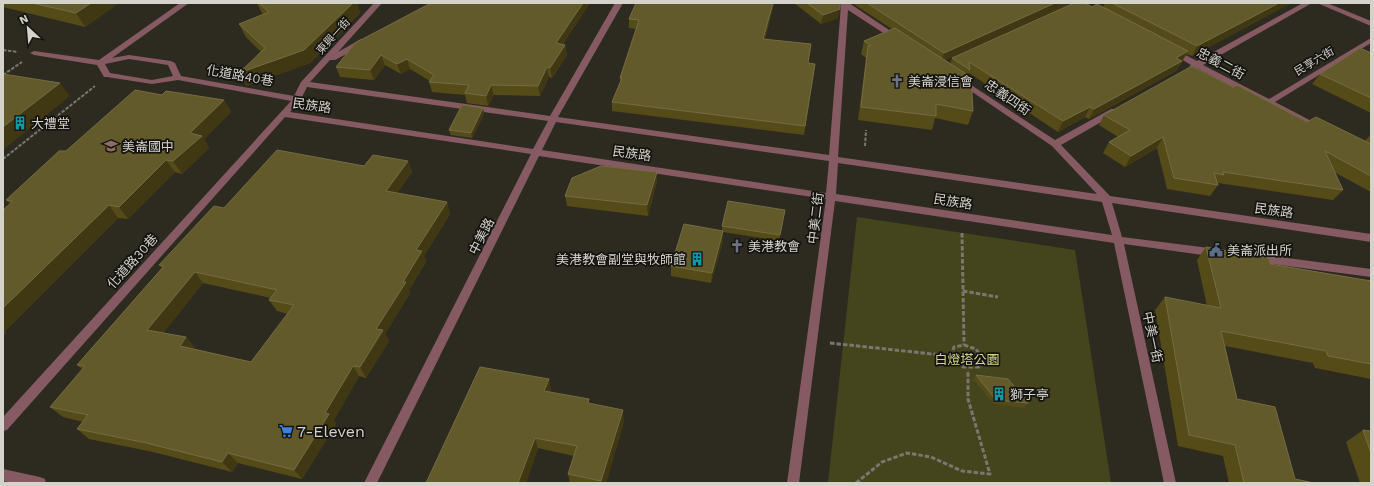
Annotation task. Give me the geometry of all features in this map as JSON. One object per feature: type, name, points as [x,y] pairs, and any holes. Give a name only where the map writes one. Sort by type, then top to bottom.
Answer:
[{"type":"street","points":[[100,64],[184,3]]},
{"type":"street","name":"東興一街","points":[[304,84],[378,3]]},
{"type":"street","name":"中美路","points":[[370,483],[538,152],[553,118],[619,3]]},
{"type":"street","points":[[844,3],[902,42]]},
{"type":"street","name":"中美二街","points":[[793,483],[831,195],[844,3]]},
{"type":"street","points":[[1184,72],[1308,3]]},
{"type":"street","points":[[1321,3],[1371,24]]},
{"type":"street","points":[[325,61],[374,36]]},
{"type":"street","name":"民享六街","points":[[1269,102],[1371,40]]},
{"type":"street","name":"忠義二街","points":[[1164,46],[1323,130]]},
{"type":"street","points":[[34,53],[100,64],[129,57],[171,63],[178,78]]},
{"type":"street","points":[[100,64],[108,75]]},
{"type":"street","name":"化道路40巷","points":[[108,75],[152,82],[178,78],[297,99]]},
{"type":"street","name":"忠義四街","points":[[953,76],[1055,144],[1106,198]]},
{"type":"street","name":"民族路","points":[[282,114],[297,99],[304,84],[553,118],[1371,238]]},
{"type":"street","points":[[1055,144],[1123,106]]},
{"type":"street","name":"民族路","points":[[282,114],[831,195],[1118,240],[1229,254]]},
{"type":"street","name":"化道路30巷","points":[[3,426],[282,114]]},
{"type":"street","name":"中美一街","points":[[1106,198],[1118,240],[1170,483]]},
{"type":"street","points":[[1245,256],[1371,273]]},
{"type":"street","points":[[3,475],[40,483]]},
{"type":"path","points":[[3,75],[34,53]]},
{"type":"path","points":[[3,159],[108,75]]},
{"type":"path","points":[[865,146],[866,130]]},
{"type":"path","points":[[962,215],[964,344]]},
{"type":"path","points":[[963,291],[998,297]]},
{"type":"path","points":[[812,341],[951,356]]},
{"type":"path","points":[[964,344],[976,349],[982,358],[979,367],[968,370],[957,365],[951,356],[954,347],[964,344]]},
{"type":"path","points":[[856,483],[882,462],[907,453],[931,457],[962,471],[990,474],[968,399],[968,370]]},
{"type":"green space","name":"白燈塔公園","points":[[857,217],[1075,250],[1111,483],[828,483]]},
{"type":"building","points":[[32,3],[91,3],[76,13]]},
{"type":"building","points":[[259,3],[353,3],[304,50],[239,73],[265,48],[239,24],[269,12]]},
{"type":"building","points":[[431,3],[583,3],[556,43],[565,45],[550,68],[547,67],[538,86],[491,85],[486,96],[465,93],[469,85],[429,82],[434,75],[407,59],[397,64],[381,55],[370,70],[336,67],[355,43]]},
{"type":"building","points":[[636,3],[773,3],[763,39],[811,44],[808,63],[815,64],[805,126],[612,102],[622,78],[620,78],[639,20],[629,19]]},
{"type":"building","points":[[807,3],[840,3],[840,9],[823,15]]},
{"type":"building","points":[[867,3],[1055,3],[944,53]]},
{"type":"building","points":[[1074,3],[1085,3],[1092,7],[1097,4],[1188,51],[1176,58],[1182,61],[1094,109],[1090,107],[1063,121],[969,62],[970,70],[952,58]]},
{"type":"building","points":[[1112,3],[1279,3],[1197,46]]},
{"type":"building","name":"美崙浸信會","points":[[895,28],[971,77],[973,111],[936,104],[936,116],[861,107],[868,46],[871,46],[864,41]]},
{"type":"building","points":[[1360,48],[1371,53],[1371,98],[1320,74]]},
{"type":"building","points":[[1192,66],[1233,87],[1237,85],[1307,122],[1316,117],[1371,144],[1371,176],[1325,151],[1343,190],[1223,172],[1224,175],[1214,173],[1218,185],[1174,178],[1163,137],[1131,156],[1109,142],[1130,130],[1104,115]]},
{"type":"building","points":[[3,74],[60,83],[3,127]]},
{"type":"building","points":[[135,90],[162,95],[166,91],[224,100],[190,133],[202,136],[173,161],[166,160],[119,207],[109,205],[3,308],[3,210],[13,201],[6,200],[59,151],[66,151]]},
{"type":"building","points":[[462,105],[483,108],[471,133],[449,130]]},
{"type":"building","points":[[277,150],[364,166],[373,155],[408,161],[386,191],[447,202],[416,250],[422,251],[403,282],[406,282],[376,329],[383,330],[360,367],[353,366],[325,413],[329,414],[294,470],[228,453],[222,462],[142,442],[77,429],[88,415],[50,407],[85,366],[77,365],[164,266],[159,265],[214,206],[224,208]],"holes":[[[195,272],[277,290],[269,300],[294,305],[251,362],[180,346],[186,337],[147,330]]]},
{"type":"building","points":[[601,166],[657,172],[647,205],[565,196],[572,178]]},
{"type":"building","name":"美港教會","points":[[728,201],[785,210],[780,235],[722,226]]},
{"type":"building","name":"美港教會副堂與牧師館","points":[[684,224],[723,231],[712,273],[671,266]]},
{"type":"building","points":[[1206,247],[1269,258],[1270,264],[1371,281],[1371,364],[1328,356],[1326,351],[1221,331],[1237,399],[1275,407],[1295,479],[1314,483],[1244,483],[1235,445],[1189,435],[1165,297],[1221,308]]},
{"type":"building","points":[[480,367],[549,379],[544,391],[589,399],[588,403],[623,410],[601,481],[568,474],[577,446],[535,438],[518,483],[426,483]]},
{"type":"building","points":[[976,375],[1008,379],[1028,403],[996,400]]},
{"type":"building","points":[[1363,430],[1371,431],[1371,453]]},
{"type":"place","name":"美崙浸信會","points":[[897,81]]},
{"type":"place","name":"大禮堂","points":[[20,123]]},
{"type":"place","name":"美崙國中","points":[[111,146]]},
{"type":"place","name":"美港教會","points":[[737,246]]},
{"type":"place","name":"美崙派出所","points":[[1216,250]]},
{"type":"place","name":"美港教會副堂與牧師館","points":[[697,259]]},
{"type":"place","name":"獅子亭","points":[[999,394]]},
{"type":"place","name":"7-Eleven","points":[[286,431]]}]
